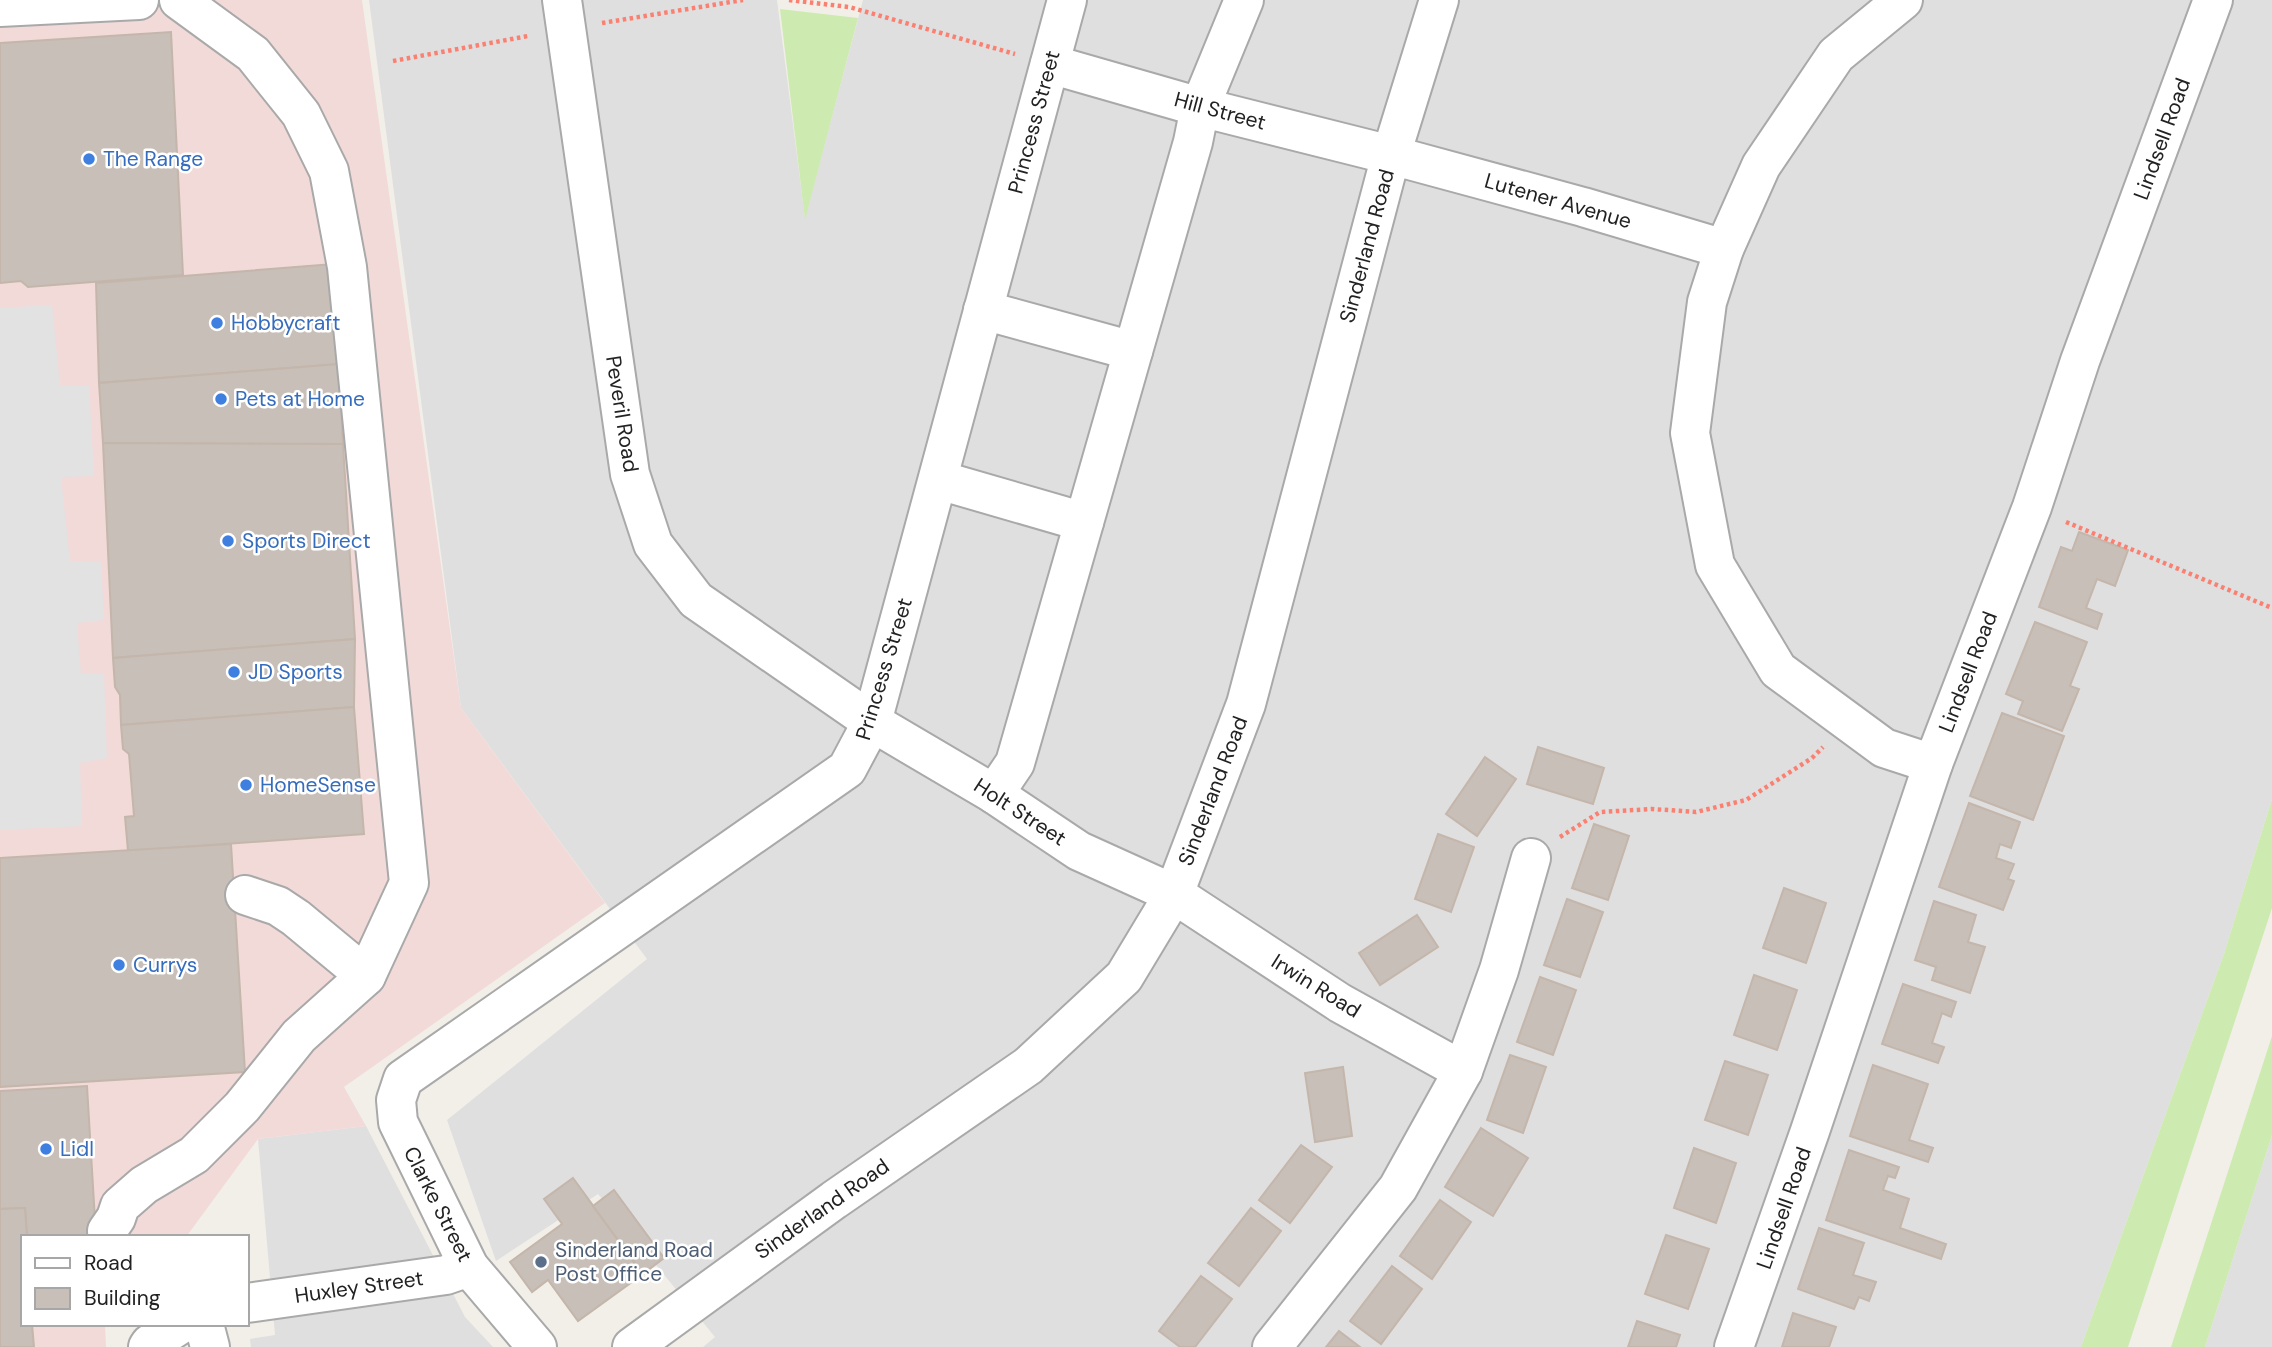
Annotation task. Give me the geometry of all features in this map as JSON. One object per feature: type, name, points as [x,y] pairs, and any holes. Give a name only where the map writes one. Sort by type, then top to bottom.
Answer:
[{"type":"street","points":[[0,7],[139,0]]},
{"type":"street","points":[[107,1231],[116,1219],[120,1206],[144,1185],[194,1154],[242,1107],[299,1037],[366,976],[409,883],[347,267],[328,171],[301,114],[253,54],[179,0]]},
{"type":"street","name":"Princess Street","points":[[398,1122],[396,1100],[403,1079],[846,769],[872,722],[1067,0]]},
{"type":"street","points":[[994,794],[1015,763],[1193,142],[1200,107],[1244,0]]},
{"type":"street","name":"Sinderland Road","points":[[632,1347],[834,1200],[1028,1066],[1124,977],[1174,894],[1246,704],[1391,155],[1439,0]]},
{"type":"street","points":[[1903,0],[1836,55],[1761,166],[1724,249],[1707,302],[1690,433],[1715,565],[1778,670],[1884,748],[1933,764]]},
{"type":"street","name":"Lindsell Road","points":[[1734,1347],[1810,1131],[1933,764],[2032,507],[2080,361],[2213,0]]},
{"type":"street","name":"Peveril Road","points":[[563,14],[630,474],[653,544],[696,600],[872,722]]},
{"type":"street","name":"Hill Street","points":[[1051,64],[1200,107],[1391,155]]},
{"type":"street","name":"Lutener Avenue","points":[[1391,155],[1583,207],[1724,249]]},
{"type":"street","points":[[983,310],[1133,351]]},
{"type":"street","points":[[939,480],[1084,522]]},
{"type":"street","name":"Holt Street","points":[[872,722],[994,794],[1079,850],[1174,894]]},
{"type":"street","points":[[1272,1347],[1398,1188],[1463,1071],[1499,970],[1531,858]]},
{"type":"street","name":"Irwin Road","points":[[1174,894],[1340,1003],[1463,1071]]},
{"type":"street","points":[[245,895],[278,906],[296,918],[366,976]]},
{"type":"street","name":"Clarke Street","points":[[398,1122],[469,1267],[537,1347]]},
{"type":"street","name":"Huxley Street","points":[[248,1303],[446,1275],[469,1267]]},
{"type":"street","points":[[148,1347],[178,1326]]},
{"type":"street","points":[[205,1326],[210,1347]]},
{"type":"path","points":[[393,61],[563,14],[743,0]]},
{"type":"path","points":[[789,0],[849,8],[1051,64]]},
{"type":"path","points":[[2032,507],[2272,608]]},
{"type":"path","points":[[1531,858],[1600,812],[1652,809],[1696,812],[1746,800],[1812,758],[1848,721]]},
{"type":"shaded area","points":[[0,0],[362,0],[461,708],[605,903],[344,1087],[366,1126],[258,1139],[187,1235],[21,1235],[21,1326],[105,1326],[106,1347],[0,1347]]},
{"type":"shaded area","points":[[369,0],[777,0],[805,218],[863,0],[2272,0],[2272,799],[2224,954],[2081,1347],[703,1347],[715,1337],[598,1194],[496,1261],[447,1120],[647,959],[461,708]]},
{"type":"shaded area","points":[[52,305],[60,386],[89,386],[94,476],[61,477],[70,561],[101,562],[104,620],[77,623],[81,674],[104,674],[107,758],[80,763],[82,826],[0,830],[0,308]]},
{"type":"shaded area","points":[[366,1126],[465,1317],[493,1347],[251,1347],[250,1339],[275,1335],[258,1139]]},
{"type":"shaded area","points":[[2272,1135],[2272,1347],[2205,1347]]},
{"type":"green space","points":[[780,9],[858,18],[805,220]]},
{"type":"green space","points":[[2272,799],[2272,908],[2128,1347],[2081,1347],[2224,954]]},
{"type":"green space","points":[[2272,1036],[2272,1135],[2205,1347],[2171,1347]]},
{"type":"building","name":"The Range","points":[[171,32],[183,275],[28,287],[21,281],[0,283],[0,43]]},
{"type":"building","name":"Hobbycraft","points":[[333,264],[339,364],[99,383],[96,283]]},
{"type":"building","name":"Pets at Home","points":[[339,364],[343,444],[103,443],[99,383]]},
{"type":"building","name":"Sports Direct","points":[[103,443],[343,444],[355,639],[113,658]]},
{"type":"building","points":[[2079,532],[2128,550],[2115,586],[2097,579],[2086,608],[2102,614],[2097,629],[2039,607],[2061,547],[2072,551]]},
{"type":"building","points":[[2035,622],[2087,642],[2070,686],[2079,689],[2062,731],[2018,714],[2023,701],[2006,694]]},
{"type":"building","name":"JD Sports","points":[[355,639],[354,707],[121,725],[120,695],[115,687],[113,658]]},
{"type":"building","name":"HomeSense","points":[[354,707],[364,834],[128,851],[125,817],[134,816],[129,754],[123,749],[121,725]]},
{"type":"building","points":[[2002,713],[2064,736],[2033,820],[1970,796]]},
{"type":"building","points":[[1538,747],[1604,768],[1593,804],[1527,784]]},
{"type":"building","points":[[1485,757],[1516,779],[1477,836],[1446,814]]},
{"type":"building","points":[[1969,803],[2020,822],[2011,848],[2000,844],[1996,858],[2014,864],[2008,879],[2014,881],[2003,910],[1939,887]]},
{"type":"building","points":[[1594,824],[1629,836],[1608,900],[1572,888]]},
{"type":"building","points":[[1438,834],[1474,847],[1451,912],[1415,899]]},
{"type":"building","name":"Currys","points":[[231,844],[245,1072],[0,1087],[0,858]]},
{"type":"building","points":[[1784,888],[1826,903],[1806,963],[1763,948]]},
{"type":"building","points":[[1567,899],[1603,912],[1580,977],[1544,965]]},
{"type":"building","points":[[1934,901],[1976,915],[1968,942],[1985,947],[1970,993],[1932,980],[1936,967],[1915,960]]},
{"type":"building","points":[[1417,915],[1438,947],[1380,985],[1359,953]]},
{"type":"building","points":[[1754,975],[1797,990],[1777,1050],[1734,1035]]},
{"type":"building","points":[[1540,977],[1576,990],[1553,1055],[1517,1042]]},
{"type":"building","points":[[1903,984],[1956,1002],[1951,1017],[1942,1013],[1932,1043],[1944,1047],[1938,1063],[1882,1044]]},
{"type":"building","points":[[1510,1055],[1546,1067],[1523,1133],[1487,1120]]},
{"type":"building","points":[[1725,1061],[1768,1075],[1748,1135],[1705,1120]]},
{"type":"building","points":[[1873,1065],[1928,1084],[1909,1140],[1933,1148],[1928,1162],[1850,1136]]},
{"type":"building","points":[[1343,1067],[1352,1136],[1315,1142],[1305,1073]]},
{"type":"building","name":"Lidl","points":[[87,1086],[96,1235],[27,1235],[25,1208],[0,1209],[0,1091]]},
{"type":"building","points":[[1481,1128],[1528,1158],[1493,1216],[1445,1187]]},
{"type":"building","points":[[1301,1145],[1332,1167],[1290,1223],[1259,1200]]},
{"type":"building","points":[[1694,1148],[1736,1163],[1716,1223],[1674,1208]]},
{"type":"building","points":[[1849,1150],[1899,1167],[1895,1178],[1888,1176],[1883,1190],[1909,1199],[1900,1228],[1946,1244],[1941,1259],[1826,1220]]},
{"type":"building","points":[[573,1178],[643,1274],[578,1321],[548,1280],[532,1292],[510,1262],[562,1224],[544,1199]]},
{"type":"building","points":[[614,1190],[664,1258],[643,1274],[593,1206]]},
{"type":"building","points":[[1440,1200],[1471,1222],[1432,1279],[1400,1256]]},
{"type":"building","points":[[25,1208],[27,1235],[21,1235],[21,1326],[32,1326],[34,1347],[0,1347],[0,1209]]},
{"type":"building","points":[[1251,1208],[1281,1231],[1239,1286],[1208,1263]]},
{"type":"building","points":[[1819,1228],[1864,1243],[1853,1275],[1876,1282],[1869,1301],[1859,1297],[1854,1309],[1798,1289]]},
{"type":"building","points":[[1666,1235],[1709,1249],[1688,1309],[1645,1294]]},
{"type":"building","points":[[1392,1266],[1422,1289],[1381,1344],[1350,1321]]},
{"type":"building","points":[[1201,1276],[1232,1299],[1195,1347],[1180,1347],[1159,1331]]},
{"type":"building","points":[[1793,1313],[1836,1327],[1829,1347],[1782,1347]]},
{"type":"building","points":[[1637,1321],[1680,1335],[1676,1347],[1628,1347]]},
{"type":"building","points":[[1339,1331],[1360,1347],[1326,1347]]},
{"type":"place","name":"The Range","points":[[89,159]]},
{"type":"place","name":"Hobbycraft","points":[[217,323]]},
{"type":"place","name":"Pets at Home","points":[[221,399]]},
{"type":"place","name":"Sports Direct","points":[[228,541]]},
{"type":"place","name":"JD Sports","points":[[234,672]]},
{"type":"place","name":"HomeSense","points":[[246,785]]},
{"type":"place","name":"Currys","points":[[119,965]]},
{"type":"place","name":"Lidl","points":[[46,1149]]},
{"type":"place","name":"Sinderland Road Post Office","points":[[541,1262]]}]
